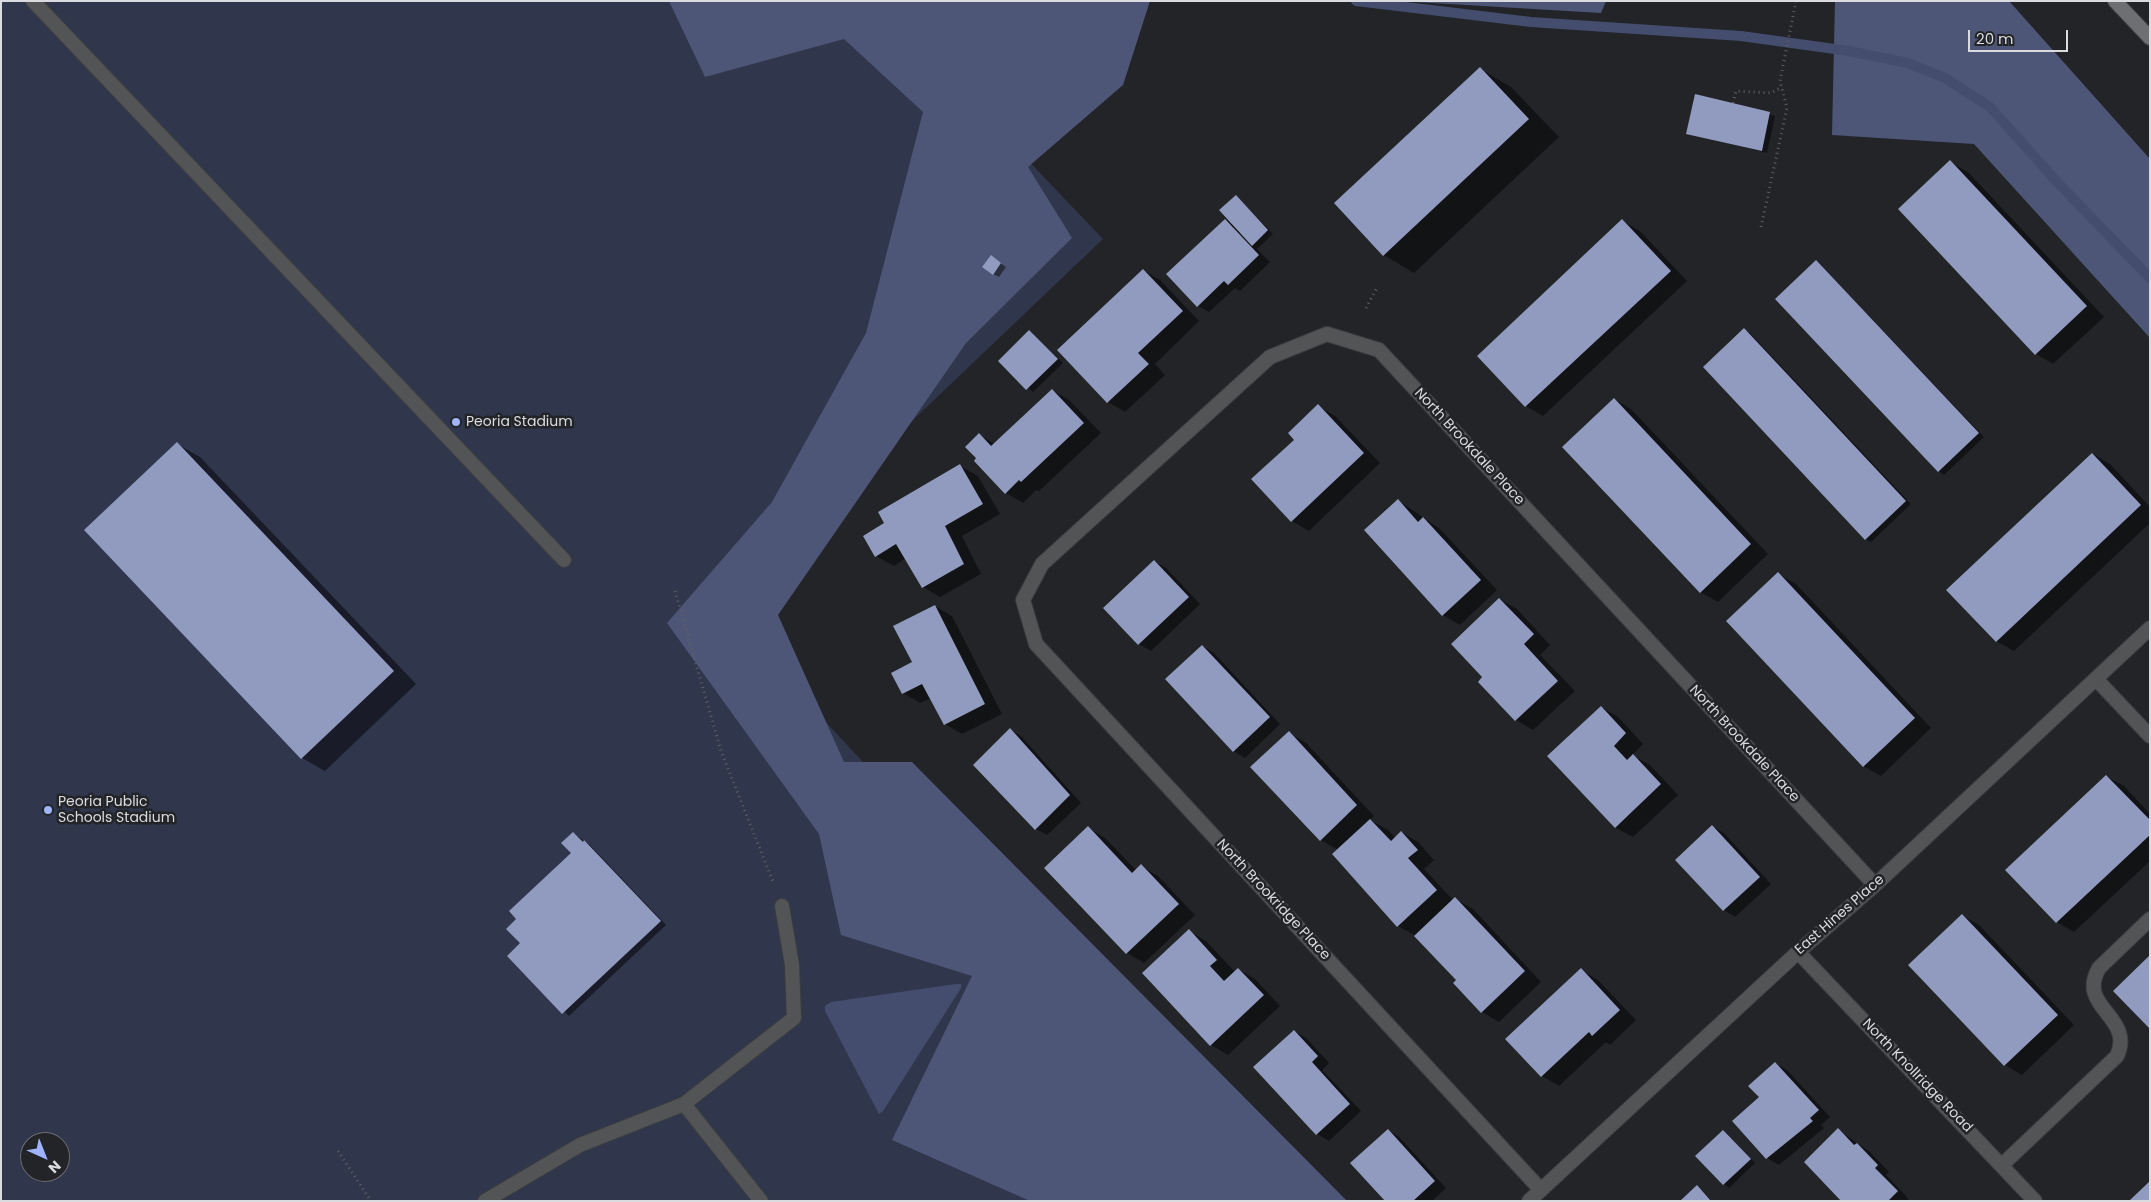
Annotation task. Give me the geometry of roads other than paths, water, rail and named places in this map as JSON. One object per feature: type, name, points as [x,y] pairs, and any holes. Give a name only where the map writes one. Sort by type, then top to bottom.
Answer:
[{"type":"main road","points":[[2115,1],[2150,38]]},
{"type":"street","points":[[33,1],[564,560]]},
{"type":"street","name":"North Brookdale Place","points":[[1023,600],[1042,564],[1270,357],[1327,334],[1379,350],[1874,885]]},
{"type":"street","name":"North Brookridge Place","points":[[1023,600],[1036,644],[1541,1190]]},
{"type":"street","name":"East Hines Place","points":[[1529,1201],[1798,952],[1874,885],[2150,628]]},
{"type":"street","points":[[2096,679],[2150,736]]},
{"type":"street","points":[[485,1201],[580,1145],[684,1104],[794,1018],[792,965],[782,906]]},
{"type":"street","points":[[2002,1165],[2117,1056],[2122,1045],[2121,1035],[2116,1025],[2095,997],[2094,976],[2099,968],[2150,919]]},
{"type":"street","name":"North Knollridge Road","points":[[1798,952],[2035,1201]]},
{"type":"street","points":[[684,1104],[761,1201]]},
{"type":"waterway","points":[[1356,1],[1531,22],[1741,36],[1849,51],[1908,63],[1945,78],[1990,107],[2057,182],[2150,278]]},
{"type":"place","name":"Peoria Stadium","points":[[456,422]]},
{"type":"place","name":"Peoria Public Schools Stadium","points":[[48,810]]}]
